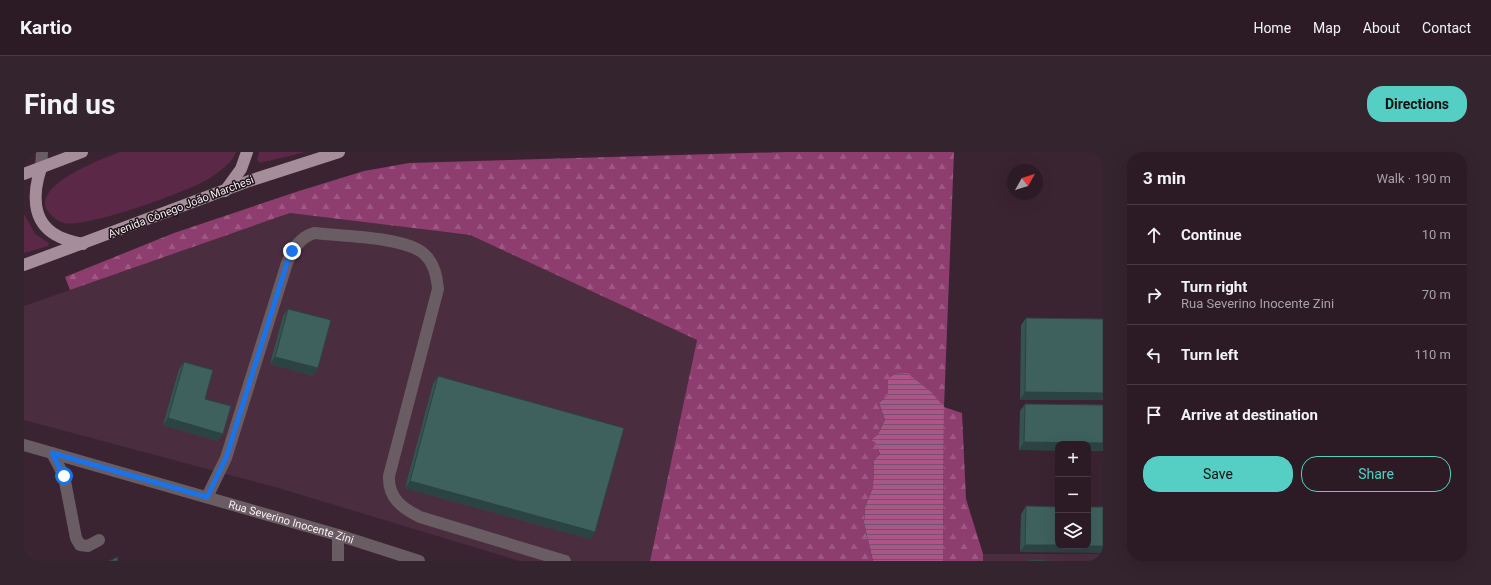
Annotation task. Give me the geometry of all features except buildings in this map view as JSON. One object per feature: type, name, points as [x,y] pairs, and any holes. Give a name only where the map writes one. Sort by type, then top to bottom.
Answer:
[{"type":"main road","points":[[24,174],[82,152]]},
{"type":"main road","points":[[225,191],[241,168],[247,152]]},
{"type":"main road","name":"Avenida Cônego João Marchesi","points":[[24,265],[225,191],[339,152]]},
{"type":"main road","points":[[41,168],[35,189],[34,199],[36,209],[41,220],[56,236],[83,244]]},
{"type":"street","points":[[41,168],[42,152]]},
{"type":"street","points":[[207,497],[226,458],[292,251],[305,236],[314,233],[397,242],[411,246],[423,253],[436,274],[438,289],[389,476],[389,486],[392,496],[403,507],[420,517],[565,561]]},
{"type":"street","name":"Rua Severino Inocente Zini","points":[[24,445],[338,535],[419,561]]},
{"type":"street","points":[[52,453],[64,476],[76,538],[80,545],[88,546],[99,540]]},
{"type":"street","points":[[338,535],[338,561]]},
{"type":"shaded area","points":[[120,152],[236,152],[232,159],[213,176],[185,190],[139,207],[93,220],[75,223],[61,222],[50,214],[47,210],[45,200],[50,191],[60,182],[86,166]]},
{"type":"shaded area","points":[[259,152],[306,152],[260,163],[257,160]]},
{"type":"shaded area","points":[[290,213],[470,235],[697,340],[650,561],[520,561],[275,487],[24,420],[24,306]]},
{"type":"shaded area","points":[[24,214],[35,234],[49,243],[48,246],[24,253]]},
{"type":"shaded area","points":[[907,373],[931,392],[944,407],[943,561],[873,561],[864,523],[865,507],[873,487],[874,460],[880,454],[876,443],[871,440],[878,434],[885,420],[879,403],[888,395],[888,379],[895,374]]},
{"type":"shaded area","points":[[983,554],[1103,554],[1103,561],[983,561]]},
{"type":"green space","points":[[785,152],[954,152],[944,407],[888,379],[888,395],[879,403],[885,420],[878,434],[871,440],[876,442],[880,454],[874,460],[873,487],[865,507],[864,523],[873,561],[650,561],[697,340],[470,235],[290,213],[70,290],[65,277],[174,233],[299,191],[364,171],[409,163]]},
{"type":"green space","points":[[944,407],[962,413],[966,499],[983,554],[983,561],[943,561]]},
{"type":"route","points":[[64,476],[52,453],[207,497],[226,458],[292,251]]}]
